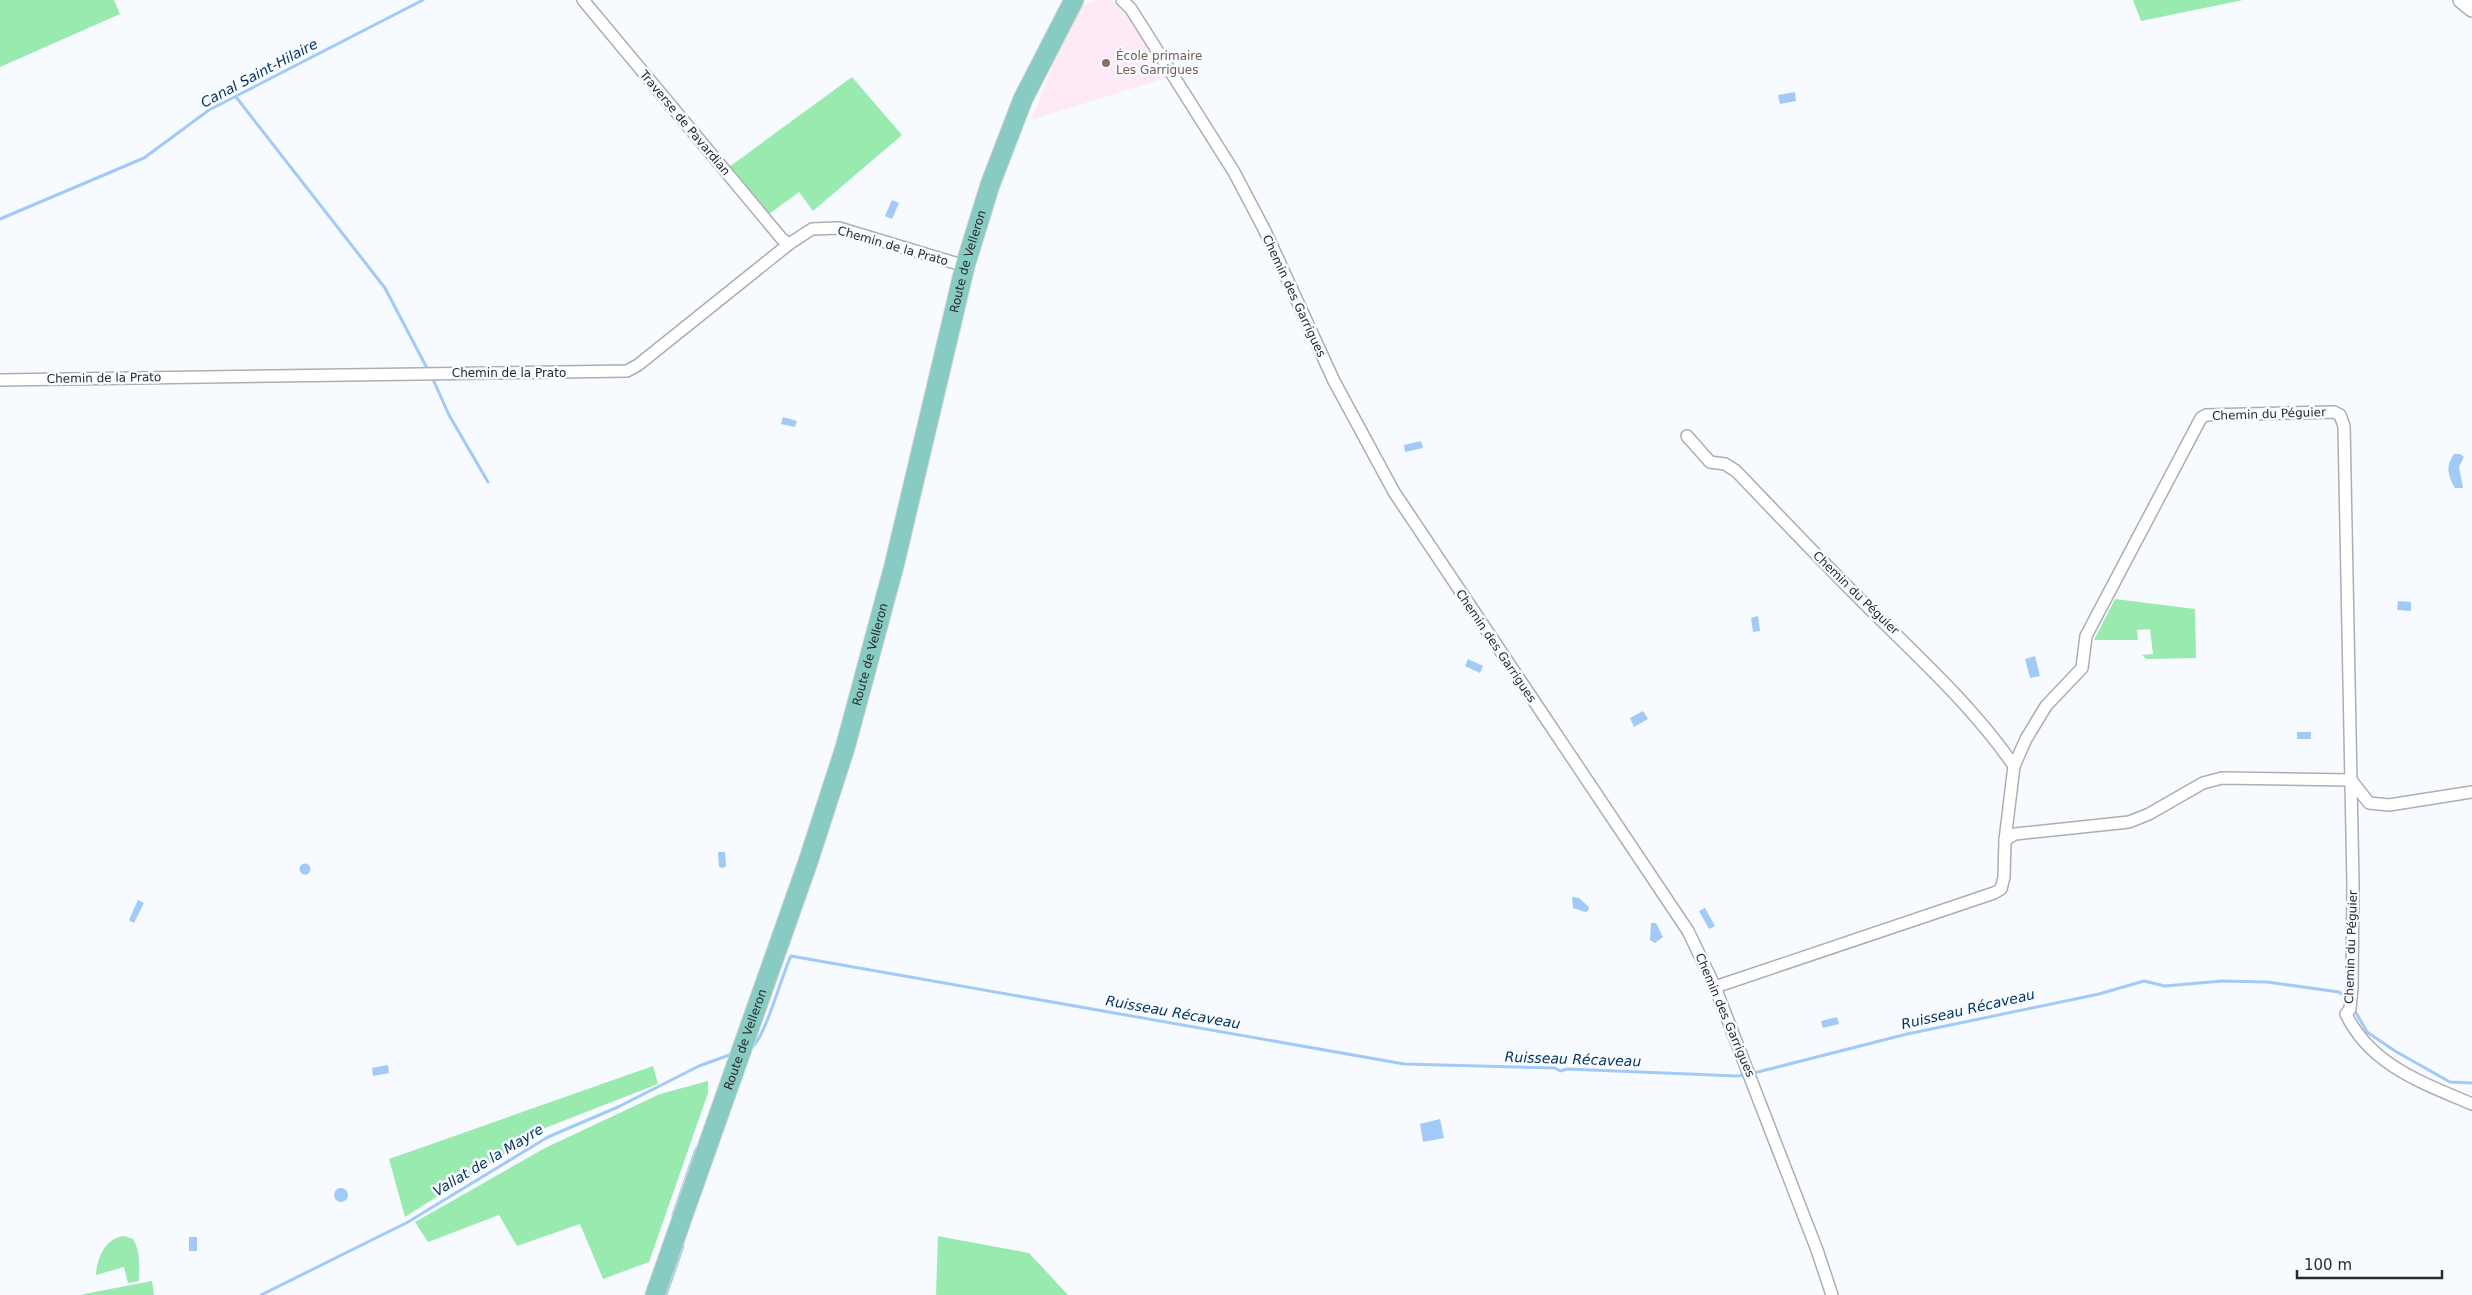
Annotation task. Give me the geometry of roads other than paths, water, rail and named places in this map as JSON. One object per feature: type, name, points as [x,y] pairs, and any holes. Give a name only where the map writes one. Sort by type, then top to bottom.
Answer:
[{"type":"main road","name":"Route de Velleron","points":[[655,1295],[808,862],[845,748],[894,566],[965,266],[990,185],[1023,99],[1075,3]]},
{"type":"street","name":"Traverse de Pavardian","points":[[583,0],[782,239],[789,244]]},
{"type":"street","name":"Chemin des Garrigues","points":[[1122,0],[1129,5],[1234,172],[1265,231],[1334,381],[1394,492],[1688,931],[1715,987],[1818,1250],[1832,1295]]},
{"type":"street","points":[[2461,0],[2472,9]]},
{"type":"street","name":"Chemin de la Prato","points":[[0,380],[627,371],[638,366],[789,244],[812,229],[839,228],[965,266]]},
{"type":"street","name":"Chemin du Péguier","points":[[1715,987],[1994,893],[2001,889],[2004,878],[2005,840],[2014,766],[2026,739],[2046,706],[2082,668],[2086,636],[2201,418],[2206,415],[2334,412],[2340,415],[2344,426],[2353,884],[2352,987],[2350,1009],[2346,1014],[2363,1042],[2392,1066],[2472,1104]]},
{"type":"street","name":"Chemin du Péguier","points":[[1687,436],[1710,462],[1725,464],[1736,471],[1832,571],[1902,638],[1992,737],[2014,766]]},
{"type":"street","points":[[2005,840],[2014,834],[2129,822],[2148,814],[2203,783],[2222,778],[2350,780],[2369,804],[2389,805],[2472,792]]},
{"type":"water","points":[[1795,92],[1796,101],[1780,104],[1778,95]]},
{"type":"water","points":[[892,200],[899,203],[892,219],[885,216]]},
{"type":"water","points":[[783,417],[797,421],[795,427],[781,424]]},
{"type":"water","points":[[1421,441],[1423,448],[1405,452],[1404,445]]},
{"type":"water","points":[[2454,454],[2460,454],[2464,457],[2459,467],[2463,488],[2455,488],[2449,475],[2449,462]]},
{"type":"water","points":[[2398,601],[2411,602],[2411,611],[2397,610]]},
{"type":"water","points":[[1758,616],[1760,631],[1753,632],[1751,618]]},
{"type":"water","points":[[2035,656],[2040,676],[2030,678],[2025,659]]},
{"type":"water","points":[[1468,659],[1483,666],[1480,673],[1465,666]]},
{"type":"water","points":[[1643,711],[1648,719],[1634,727],[1630,718]]},
{"type":"water","points":[[2297,732],[2311,732],[2311,739],[2297,739]]},
{"type":"water","points":[[718,852],[725,852],[726,866],[723,868],[719,867]]},
{"type":"water","points":[[305,863],[311,869],[305,875],[299,869]]},
{"type":"water","points":[[1572,897],[1579,898],[1589,907],[1588,911],[1585,912],[1573,908]]},
{"type":"water","points":[[138,900],[144,903],[134,923],[129,920]]},
{"type":"water","points":[[1705,908],[1715,926],[1709,929],[1699,911]]},
{"type":"water","points":[[1651,923],[1656,923],[1663,937],[1655,943],[1650,940]]},
{"type":"water","points":[[1837,1017],[1839,1024],[1823,1028],[1821,1021]]},
{"type":"water","points":[[388,1065],[389,1073],[373,1076],[372,1068]]},
{"type":"water","points":[[1440,1119],[1444,1138],[1423,1142],[1420,1124]]},
{"type":"water","points":[[341,1188],[346,1190],[348,1195],[346,1200],[341,1202],[336,1200],[334,1195],[336,1190]]},
{"type":"water","points":[[189,1237],[197,1237],[197,1251],[189,1251]]},
{"type":"waterway","name":"Canal Saint-Hilaire","points":[[0,219],[144,158],[209,110],[423,0]]},
{"type":"waterway","points":[[236,97],[385,288],[429,372]]},
{"type":"waterway","points":[[432,377],[449,415],[488,482]]},
{"type":"waterway","name":"Ruisseau Récaveau","points":[[751,1048],[762,1032],[791,956],[1404,1064],[1737,1076],[1907,1034],[2099,994],[2144,981],[2165,986],[2222,981],[2267,982],[2339,992],[2347,998]]},
{"type":"waterway","name":"Ruisseau Récaveau","points":[[2355,1011],[2367,1032],[2395,1051],[2450,1082],[2472,1083]]},
{"type":"waterway","name":"Vallat de la Mayre","points":[[261,1295],[408,1222],[548,1137],[618,1107],[699,1066],[732,1054]]},
{"type":"waterway","points":[[673,1215],[696,1149]]},
{"type":"waterway","points":[[666,1295],[683,1246]]},
{"type":"place","name":"École primaire Les Garrigues","points":[[1106,63]]}]
